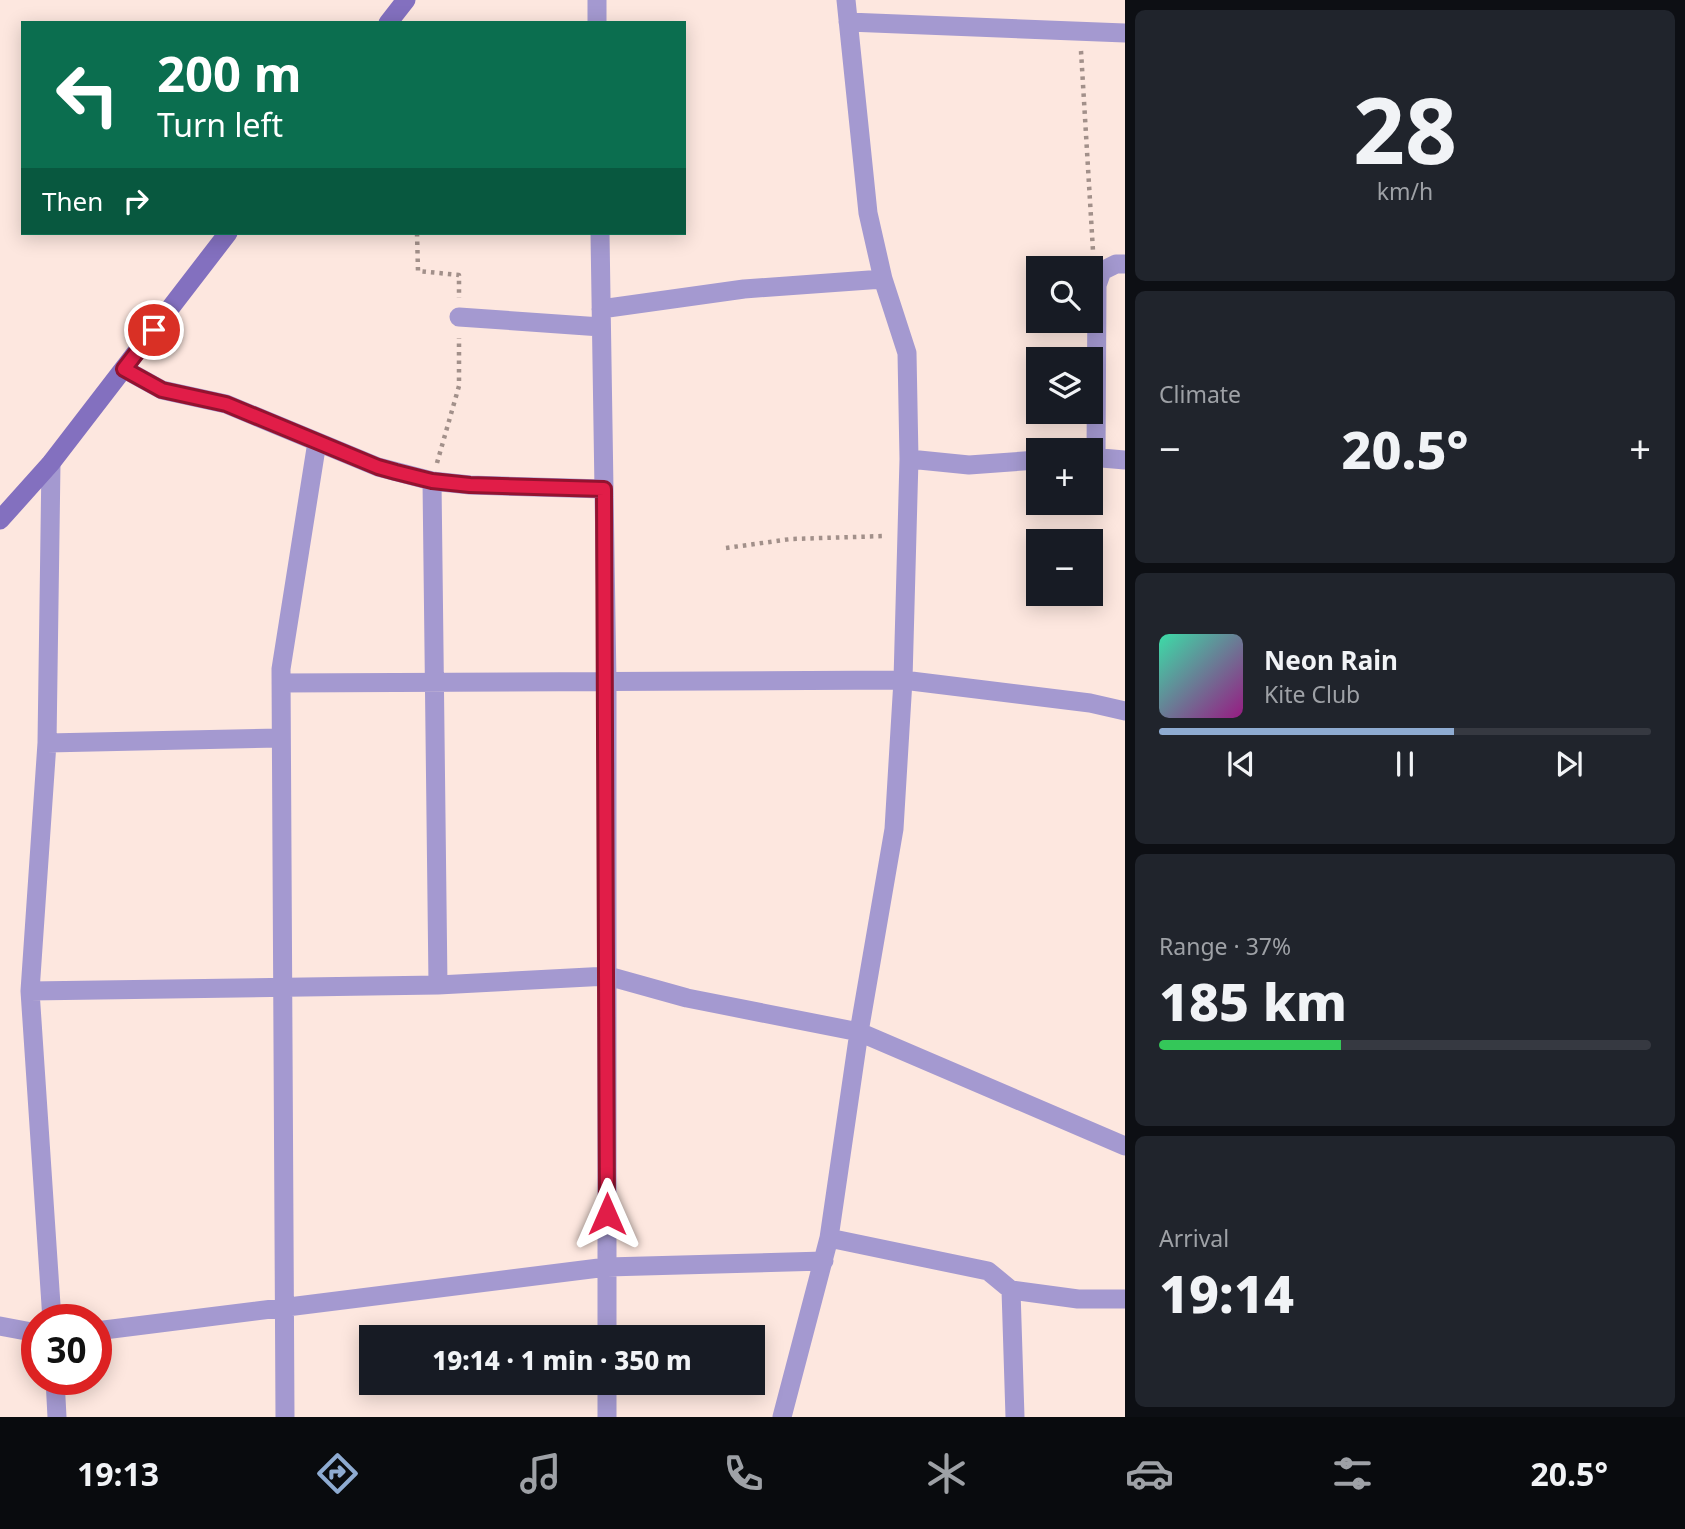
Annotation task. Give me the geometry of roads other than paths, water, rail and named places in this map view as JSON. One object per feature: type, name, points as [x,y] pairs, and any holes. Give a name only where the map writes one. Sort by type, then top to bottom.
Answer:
[{"type":"main road","points":[[390,21],[406,0]]},
{"type":"main road","points":[[0,520],[51,463],[226,235]]},
{"type":"street","points":[[597,0],[597,21]]},
{"type":"street","points":[[782,1417],[829,1238],[859,1032],[894,829],[903,680],[909,459],[907,353],[883,279],[869,212],[846,0]]},
{"type":"street","points":[[848,22],[1125,33]]},
{"type":"street","points":[[600,235],[607,683],[607,1325]]},
{"type":"street","points":[[1093,438],[1097,285],[1102,271],[1116,264],[1125,264]]},
{"type":"street","points":[[459,317],[601,318],[744,289],[883,279]]},
{"type":"street","points":[[124,369],[162,390],[226,404],[378,467],[432,481],[604,489]]},
{"type":"street","points":[[285,1417],[281,683],[317,442]]},
{"type":"street","points":[[1103,457],[1125,460]]},
{"type":"street","points":[[909,459],[969,465],[1026,461]]},
{"type":"street","points":[[51,463],[47,743],[30,991],[51,1304]]},
{"type":"street","points":[[432,481],[438,985]]},
{"type":"street","points":[[281,683],[903,680],[1090,703],[1125,711]]},
{"type":"street","points":[[47,743],[281,738]]},
{"type":"street","points":[[30,991],[438,985],[608,976],[687,998],[859,1032],[1125,1146]]},
{"type":"street","points":[[829,1238],[988,1271],[1011,1290],[1077,1299],[1125,1300]]},
{"type":"street","points":[[112,1329],[607,1267],[824,1261]]},
{"type":"street","points":[[1011,1290],[1015,1417]]},
{"type":"street","points":[[0,1326],[21,1330]]},
{"type":"street","points":[[56,1395],[57,1417]]},
{"type":"street","points":[[607,1395],[607,1417]]}]
